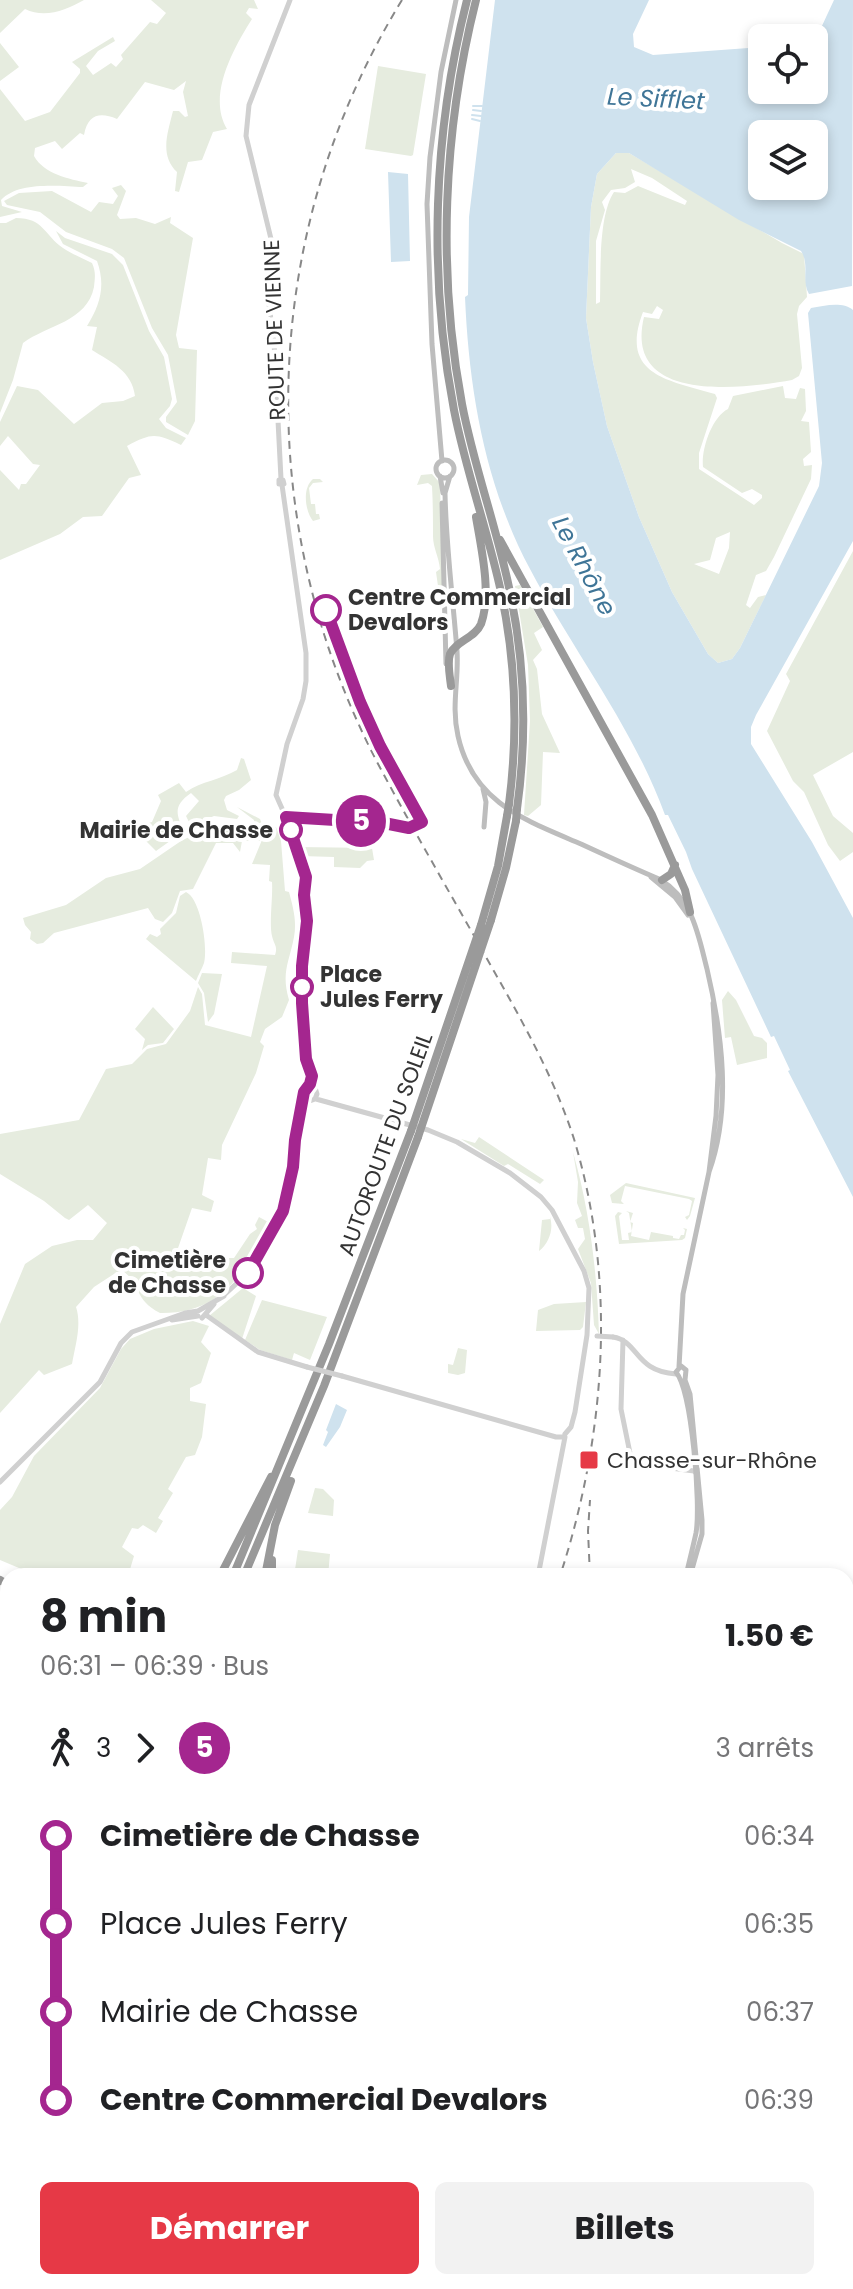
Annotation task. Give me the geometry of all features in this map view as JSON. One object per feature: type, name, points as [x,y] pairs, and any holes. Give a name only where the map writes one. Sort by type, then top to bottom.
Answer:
[{"type":"highway","name":"AUTOROUTE DU SOLEIL","points":[[467,0],[447,104],[440,177],[438,234],[441,306],[458,426],[502,593],[510,648],[515,724],[513,807]]},
{"type":"highway","name":"AUTOROUTE DU SOLEIL","points":[[247,1568],[324,1386],[491,920],[506,868],[523,737],[522,673],[510,591],[476,468],[462,401],[452,332],[447,261],[452,129],[461,66],[476,0]]},
{"type":"highway","points":[[451,686],[457,649],[480,627],[483,611],[484,572],[475,496]]},
{"type":"highway","points":[[496,536],[505,547],[640,791],[675,865],[690,904],[690,912]]},
{"type":"highway","name":"AUTOROUTE DU SOLEIL","points":[[234,1568],[249,1540],[414,1134],[512,819]]},
{"type":"highway","points":[[662,880],[675,865]]},
{"type":"highway","points":[[266,1568],[280,1508],[319,1409],[324,1386]]},
{"type":"highway","points":[[224,1568],[293,1433]]},
{"type":"highway","points":[[273,1568],[280,1508]]},
{"type":"main road","points":[[454,696],[457,649],[445,503],[454,468],[445,461],[437,411],[427,204],[441,72],[456,0]]},
{"type":"main road","points":[[445,461],[437,467],[440,476],[446,621],[444,657],[454,696],[461,745],[485,797],[484,827]]},
{"type":"main road","points":[[440,476],[450,476]]},
{"type":"main road","points":[[481,784],[496,801],[521,819],[662,880],[677,893],[690,912],[699,938],[713,993],[718,1075],[709,1172],[683,1294],[680,1371],[697,1474]]},
{"type":"main road","points":[[647,874],[680,903],[699,938]]},
{"type":"main road","points":[[680,1371],[692,1410],[702,1534],[691,1568]]},
{"type":"main road","points":[[687,1399],[692,1410]]},
{"type":"street","name":"ROUTE DE VIENNE","points":[[290,0],[249,105],[246,136],[272,243],[268,298],[274,342],[281,482],[306,653],[306,681],[281,766],[277,798],[306,877],[302,1003],[304,1050],[311,1094]]},
{"type":"street","points":[[0,1482],[100,1382],[126,1337],[163,1320],[202,1314],[250,1271],[283,1211],[311,1094],[457,1142],[510,1173],[541,1197],[559,1222],[587,1280],[587,1335],[572,1428],[564,1435],[551,1435],[258,1352],[202,1314]]},
{"type":"street","points":[[587,1335],[623,1340],[644,1363],[662,1371],[680,1371]]},
{"type":"street","points":[[623,1340],[620,1393],[631,1460],[697,1474]]},
{"type":"street","points":[[564,1435],[572,1424],[575,1412]]},
{"type":"street","points":[[539,1568],[566,1442],[564,1435]]},
{"type":"shaded area","points":[[0,0],[84,0],[48,13],[25,9],[0,33]]},
{"type":"shaded area","points":[[151,0],[254,0],[258,9],[249,8],[246,13],[252,19],[230,58],[221,88],[222,116],[227,129],[213,132],[202,160],[188,162],[179,192],[175,191],[177,172],[168,158],[166,143],[173,111],[188,116],[183,92],[186,81],[174,90],[145,82],[117,119],[96,116],[88,123],[84,135],[80,133],[62,149],[55,141],[35,148],[34,156],[44,167],[58,175],[88,183],[83,187],[40,186],[18,190],[1,200],[2,206],[22,212],[0,217],[0,89],[25,121],[50,112],[80,73],[72,62],[113,37],[115,41],[98,51],[86,66],[93,75],[111,63],[116,67],[123,59],[121,55],[150,22],[157,24],[166,13]]},
{"type":"shaded area","points":[[0,43],[19,67],[0,81]]},
{"type":"shaded area","points":[[378,66],[426,74],[411,156],[365,149]]},
{"type":"shaded area","points":[[616,153],[629,153],[804,254],[807,297],[797,314],[802,368],[799,376],[792,380],[717,387],[668,378],[651,365],[642,345],[644,317],[659,319],[663,310],[657,306],[652,314],[643,312],[637,333],[643,362],[652,371],[665,379],[715,394],[717,398],[699,453],[699,469],[754,505],[762,495],[752,489],[742,493],[703,467],[709,434],[717,419],[728,409],[733,396],[783,386],[785,398],[796,399],[800,388],[805,389],[806,411],[801,421],[809,422],[811,452],[803,459],[804,466],[812,465],[811,479],[766,571],[756,575],[746,605],[750,608],[758,597],[766,595],[740,648],[732,659],[718,663],[708,654],[672,592],[639,517],[607,426],[586,318],[591,207],[597,174]],"holes":[[[631,169],[652,178],[687,201],[685,205],[638,186],[625,193],[614,192],[605,215],[600,302],[596,304],[596,241],[605,210],[602,202],[611,190],[625,188],[635,182]],[[730,532],[729,548],[719,574],[694,564],[710,560],[716,538]]]},
{"type":"shaded area","points":[[121,185],[126,191],[117,215],[120,219],[136,218],[155,224],[171,217],[170,223],[193,238],[176,335],[179,348],[197,350],[195,421],[188,435],[166,422],[166,417],[177,402],[168,355],[152,328],[124,258],[112,249],[66,232],[40,212],[7,205],[4,201],[19,193],[52,191],[91,212],[99,202],[113,204],[118,196],[112,188]]},
{"type":"shaded area","points":[[16,218],[38,224],[63,248],[92,263],[95,280],[90,299],[75,315],[23,343],[0,413],[0,223]]},
{"type":"shaded area","points":[[56,231],[65,238],[112,254],[123,265],[149,331],[164,357],[172,399],[159,419],[166,428],[186,438],[181,445],[154,436],[127,446],[141,475],[129,478],[102,516],[83,517],[60,534],[0,560],[0,470],[19,490],[40,465],[33,464],[8,436],[0,446],[0,422],[17,386],[38,390],[74,424],[102,403],[123,401],[135,396],[125,374],[92,350],[97,327],[87,326],[100,295],[101,279],[97,261],[63,244]]},
{"type":"shaded area","points":[[432,474],[440,483],[443,598],[440,600],[436,572],[440,569],[433,540],[432,486],[428,483],[417,485],[421,475]]},
{"type":"shaded area","points":[[313,479],[323,482],[313,483],[309,488],[311,504],[315,504],[320,519],[313,521],[306,500],[307,488]]},
{"type":"shaded area","points":[[853,551],[853,752],[813,775],[833,816],[853,833],[853,852],[840,861],[828,845],[804,792],[793,781],[767,731],[790,681],[786,674]]},
{"type":"shaded area","points":[[520,585],[543,627],[534,633],[542,650],[533,660],[537,669],[542,714],[560,753],[543,752],[541,805],[528,816],[524,815],[530,721],[528,665],[515,586]]},
{"type":"shaded area","points":[[241,758],[251,780],[224,800],[227,810],[239,816],[237,819],[214,816],[191,826],[186,816],[199,801],[191,793],[181,801],[178,810],[184,831],[156,851],[140,835],[142,825],[152,822],[161,801],[158,795],[179,783],[186,792],[231,773],[237,770]]},
{"type":"shaded area","points":[[237,807],[260,819],[263,826],[276,827],[281,841],[285,891],[289,892],[295,920],[286,975],[289,1000],[282,1017],[265,1029],[260,1042],[264,1046],[256,1073],[222,1145],[221,1160],[208,1158],[202,1195],[214,1201],[211,1212],[192,1208],[177,1251],[219,1268],[227,1258],[234,1258],[257,1229],[255,1225],[259,1217],[272,1224],[241,1273],[216,1298],[200,1306],[160,1313],[141,1297],[123,1271],[94,1287],[76,1307],[78,1328],[72,1364],[44,1375],[39,1370],[0,1413],[0,1324],[25,1264],[52,1246],[93,1240],[107,1223],[88,1205],[69,1220],[0,1174],[0,1134],[79,1120],[106,1069],[132,1064],[147,1049],[166,1044],[190,1011],[198,987],[202,994],[205,1025],[251,1037],[267,966],[231,963],[232,952],[275,955],[276,947],[271,925],[270,865],[252,864],[262,840],[255,829],[254,820]]},
{"type":"shaded area","points":[[217,823],[218,827],[237,834],[252,831],[260,841],[242,841],[240,852],[233,843],[216,843],[193,889],[180,891],[172,913],[163,922],[155,919],[148,908],[54,933],[43,943],[37,944],[30,939],[31,932],[23,918],[66,905],[106,878],[140,869],[181,841]]},
{"type":"shaded area","points":[[298,847],[372,848],[374,860],[367,861],[360,868],[334,867],[334,857],[301,856]]},
{"type":"shaded area","points":[[186,892],[196,904],[204,936],[204,963],[196,981],[146,939],[150,934],[157,937],[161,934],[160,929],[176,913],[180,896]]},
{"type":"shaded area","points":[[202,973],[222,974],[214,1014],[208,1022],[204,993],[198,983]]},
{"type":"shaded area","points":[[728,991],[736,1000],[754,1036],[767,1043],[767,1058],[737,1065],[731,1037],[725,1038],[722,1000]]},
{"type":"shaded area","points":[[153,1007],[174,1029],[163,1043],[148,1045],[142,1050],[145,1039],[135,1029]]},
{"type":"shaded area","points":[[479,1137],[544,1180],[540,1184],[461,1139],[475,1143]]},
{"type":"shaded area","points":[[573,1152],[592,1242],[599,1334],[594,1325],[591,1283],[578,1249],[585,1239],[583,1228],[578,1228],[575,1220],[582,1216],[577,1203],[578,1182]]},
{"type":"shaded area","points":[[626,1183],[695,1198],[690,1216],[687,1220],[685,1217],[689,1215],[692,1201],[689,1199],[625,1186],[621,1201],[624,1204],[612,1203],[610,1195]]},
{"type":"shaded area","points":[[618,1212],[622,1213],[619,1216],[622,1240],[629,1240],[628,1233],[632,1232],[631,1236],[649,1240],[651,1232],[679,1239],[684,1235],[683,1228],[687,1229],[682,1240],[619,1244],[615,1216]]},
{"type":"shaded area","points":[[550,1217],[550,1236],[539,1251],[542,1220]]},
{"type":"shaded area","points":[[243,1288],[256,1296],[242,1339],[209,1316]]},
{"type":"shaded area","points":[[262,1300],[327,1317],[310,1360],[294,1353],[292,1360],[260,1350],[245,1340]]},
{"type":"shaded area","points":[[586,1302],[580,1330],[536,1331],[538,1310],[554,1304]]},
{"type":"shaded area","points":[[193,1321],[209,1326],[201,1342],[211,1353],[201,1383],[190,1388],[190,1401],[206,1404],[202,1437],[195,1455],[186,1457],[168,1489],[173,1493],[158,1518],[163,1521],[156,1533],[143,1525],[138,1529],[132,1528],[122,1547],[134,1556],[130,1568],[19,1568],[0,1560],[0,1510],[12,1497],[34,1456],[100,1388],[121,1349],[130,1339],[154,1329]]},
{"type":"shaded area","points":[[458,1348],[467,1350],[465,1373],[458,1375],[448,1373],[448,1364],[453,1365]]},
{"type":"shaded area","points":[[315,1488],[323,1489],[334,1500],[333,1516],[308,1513]]},
{"type":"shaded area","points":[[298,1550],[330,1554],[329,1568],[295,1568]]},
{"type":"water","points":[[495,0],[649,0],[633,34],[634,47],[653,55],[748,48],[748,104],[828,104],[828,24],[823,24],[834,0],[853,0],[852,286],[809,294],[801,251],[739,220],[629,153],[616,153],[597,174],[591,207],[586,318],[607,426],[639,517],[672,592],[708,654],[718,663],[732,659],[740,648],[819,486],[822,463],[808,313],[811,308],[833,305],[853,310],[853,541],[756,715],[751,727],[751,744],[812,842],[853,918],[853,1197],[788,1071],[774,1036],[771,1037],[636,751],[547,600],[514,537],[491,471],[475,402],[467,332],[465,297],[468,295],[469,217]]},
{"type":"water","points":[[388,172],[408,174],[410,261],[391,262]]},
{"type":"water","points":[[336,1404],[347,1410],[326,1447],[323,1445],[326,1430]]},
{"type":"waterway","points":[[473,106],[482,106]]},
{"type":"waterway","points":[[473,110],[481,111]]},
{"type":"waterway","points":[[472,115],[481,116]]},
{"type":"waterway","points":[[472,119],[480,121]]},
{"type":"railway","points":[[402,0],[354,92],[319,187],[297,285],[288,385],[293,485],[310,584],[341,681],[384,775],[539,1054],[574,1139],[588,1193],[601,1302],[600,1358],[588,1468],[562,1568]]},
{"type":"railway","points":[[590,1500],[590,1568]]},
{"type":"bus line","name":"5","points":[[248,1273],[283,1211],[304,1090],[312,1076],[306,1059],[302,1003],[306,877],[286,817],[384,823],[409,828],[422,822],[380,746],[360,702],[326,610]]},
{"type":"place","name":"Centre Commercial Devalors","points":[[326,610]]},
{"type":"place","name":"Mairie de Chasse","points":[[291,830]]},
{"type":"place","name":"Place Jules Ferry","points":[[302,987]]},
{"type":"place","name":"Cimetière de Chasse","points":[[248,1273]]},
{"type":"place","name":"Chasse-sur-Rhône","points":[[589,1460]]},
{"type":"water label","name":"Le Sifflet","points":[[656,99]]},
{"type":"water label","name":"Le Rhône","points":[[584,566]]}]
